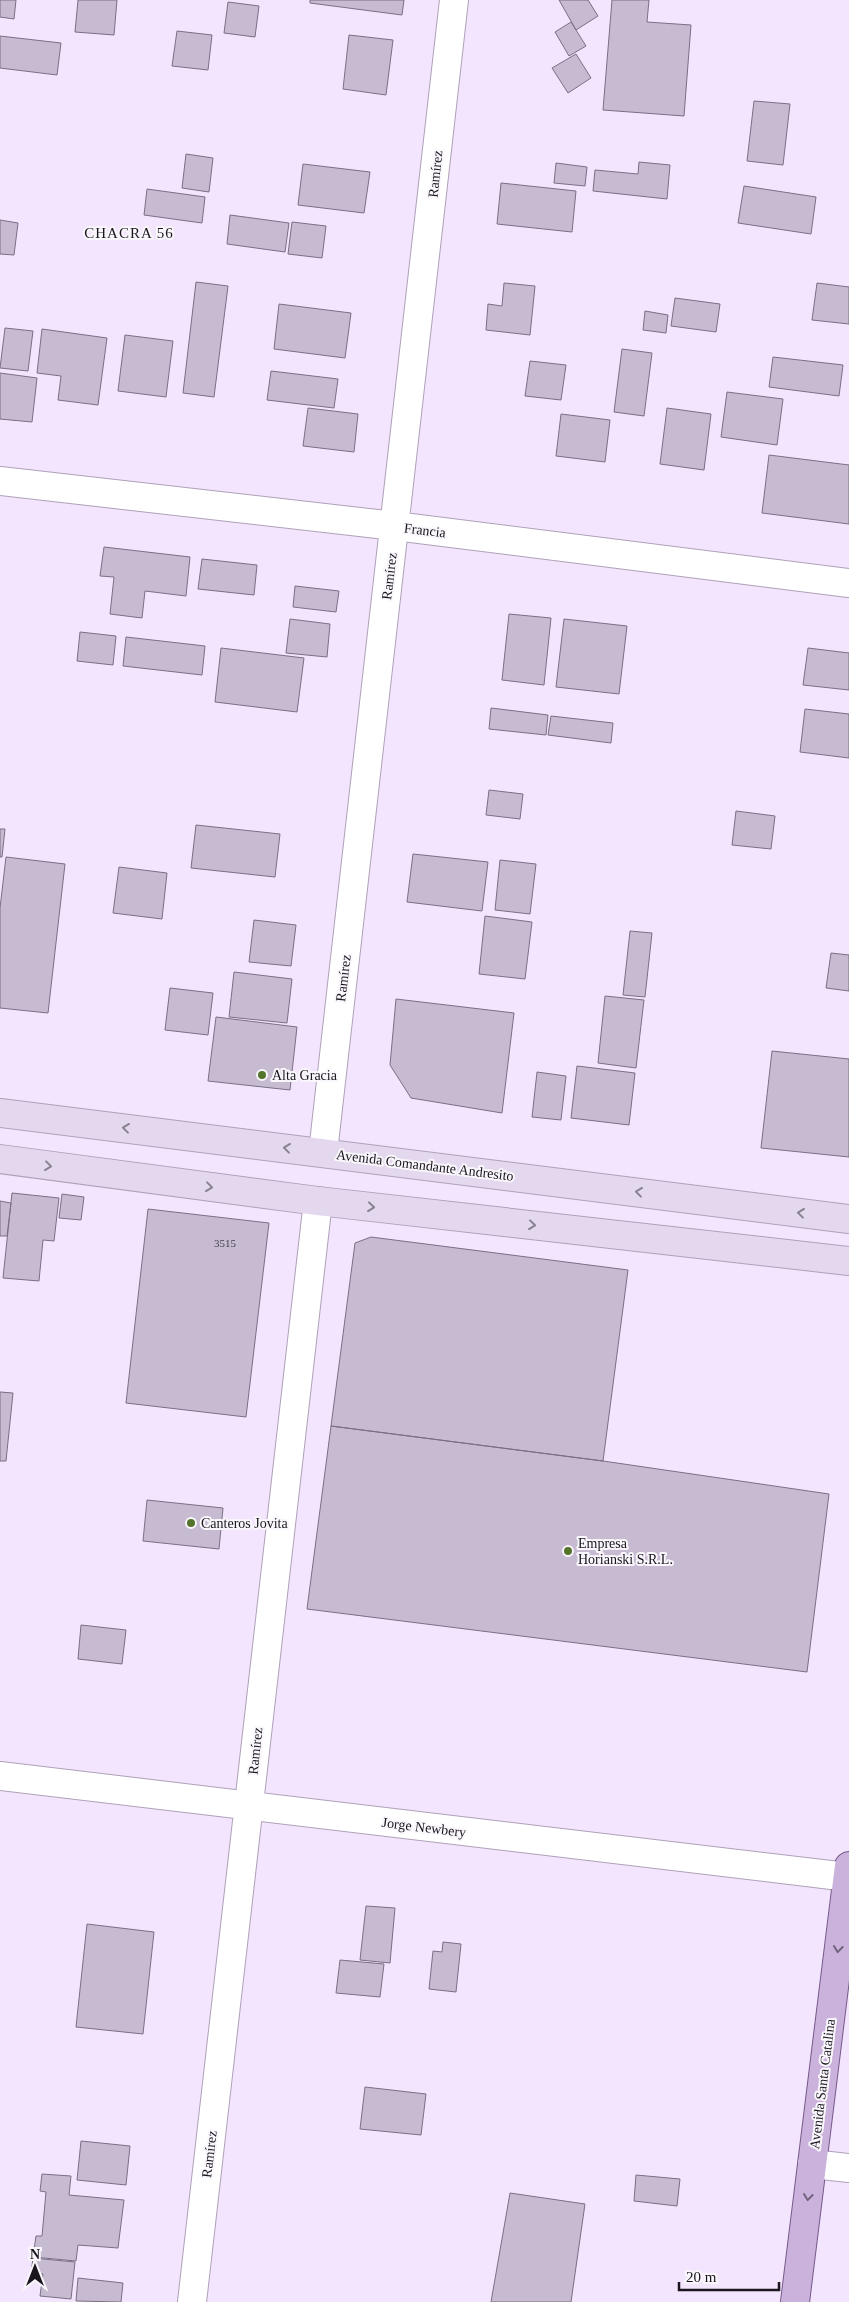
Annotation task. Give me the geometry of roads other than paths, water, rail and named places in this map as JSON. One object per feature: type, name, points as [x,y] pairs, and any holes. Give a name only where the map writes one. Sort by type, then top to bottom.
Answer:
[{"type":"main road","name":"Avenida Comandante Andresito","points":[[0,1113],[849,1219]]},
{"type":"main road","points":[[0,1160],[318,1201],[849,1261]]},
{"type":"main road","name":"Avenida Santa Catalina","points":[[795,2302],[848,1872]]},
{"type":"street","name":"Ramírez","points":[[323,1152],[454,0]]},
{"type":"street","name":"Francia","points":[[0,481],[394,526],[849,583]]},
{"type":"street","name":"Ramírez","points":[[192,2302],[318,1201]]},
{"type":"street","name":"Jorge Newbery","points":[[0,1776],[249,1806],[848,1872]]},
{"type":"street","points":[[812,2164],[849,2168]]},
{"type":"place","name":"Alta Gracia","points":[[262,1075]]},
{"type":"place","name":"Canteros Jovita","points":[[191,1523]]},
{"type":"place","name":"Empresa Horianski S.R.L.","points":[[568,1551]]},
{"type":"district","name":"CHACRA 56","points":[[129,233]]}]
